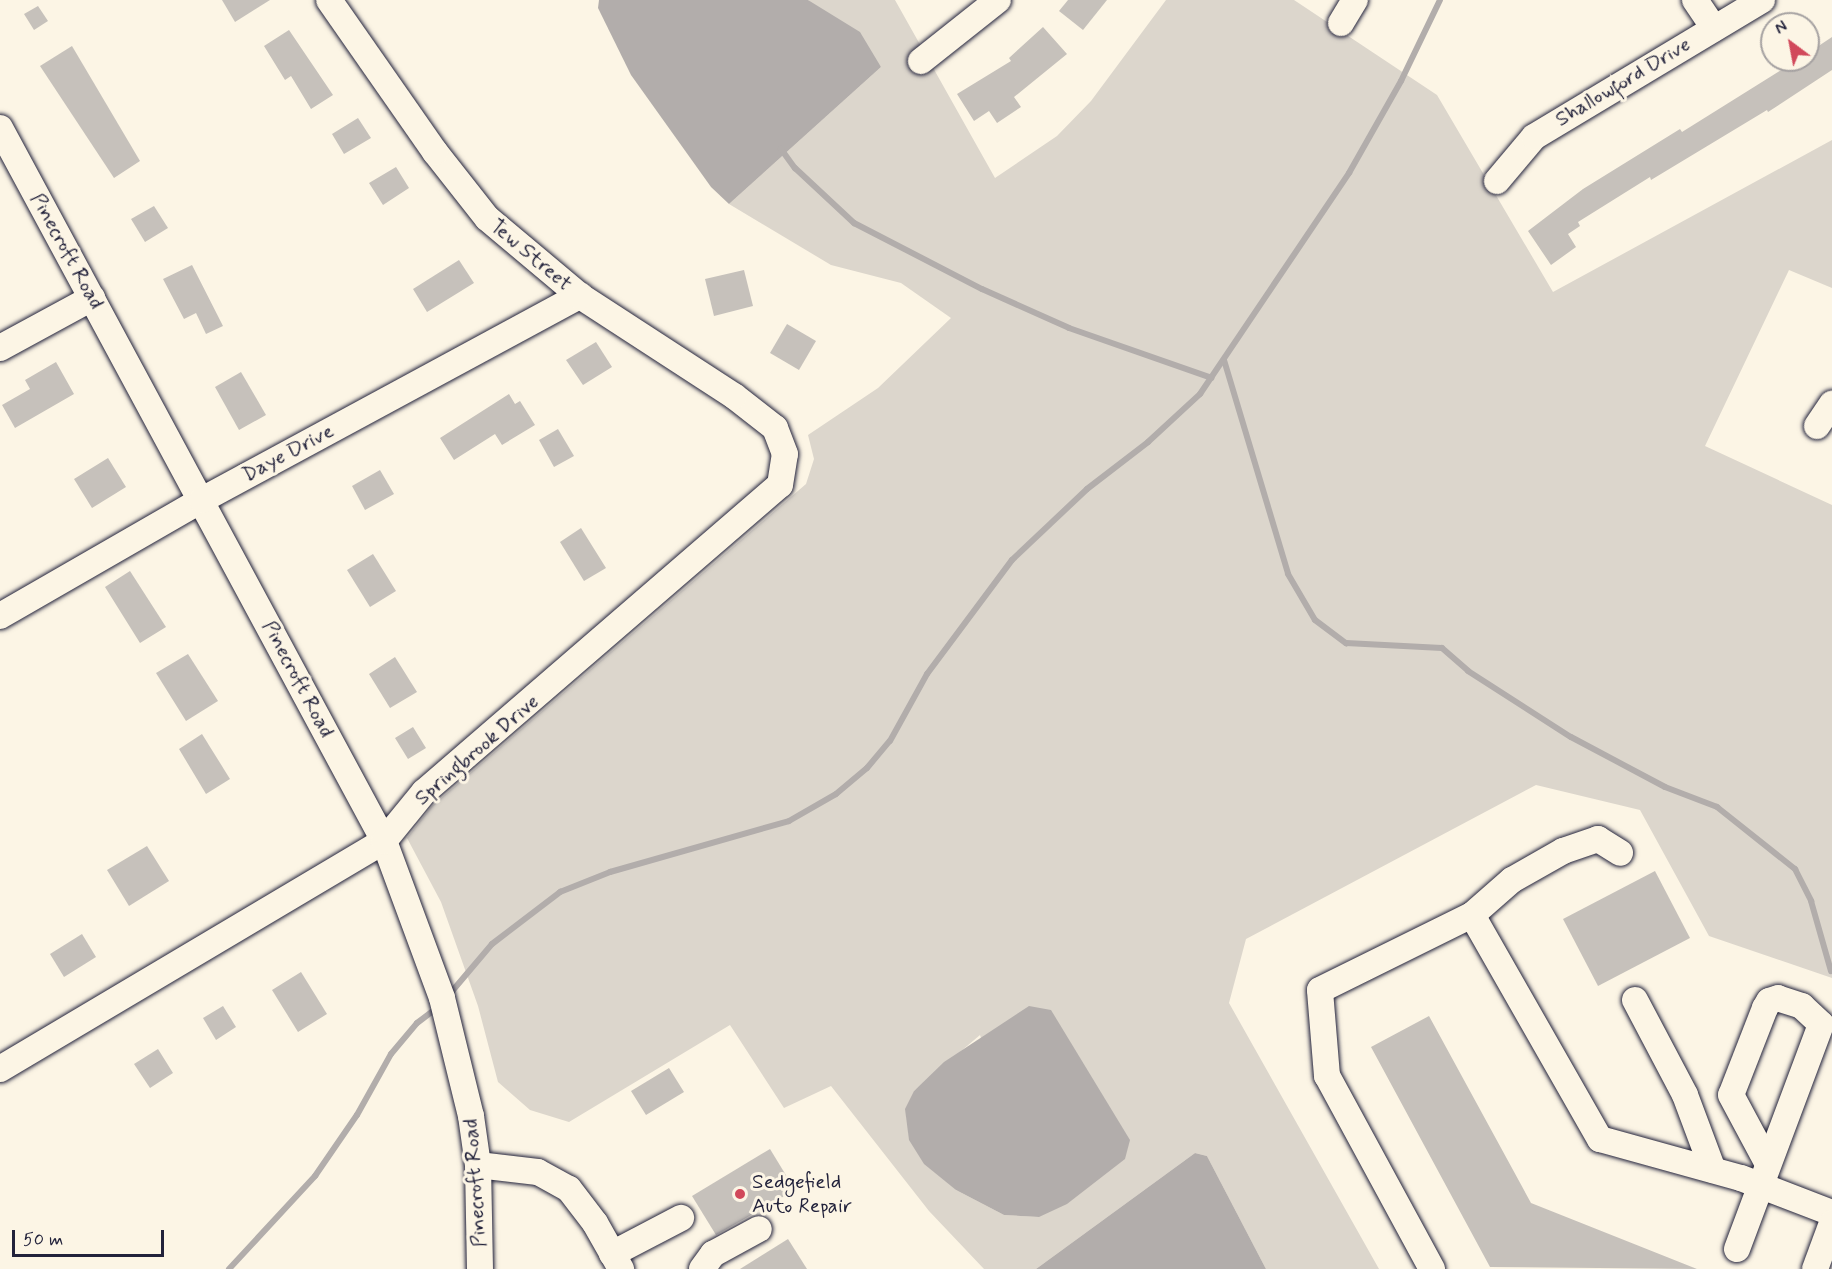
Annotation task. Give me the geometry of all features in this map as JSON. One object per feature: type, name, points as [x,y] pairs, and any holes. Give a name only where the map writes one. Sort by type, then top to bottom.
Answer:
[{"type":"street","name":"Tew Street","points":[[328,0],[435,152],[487,218],[580,296],[775,428],[785,454]]},
{"type":"street","points":[[921,61],[998,0]]},
{"type":"street","points":[[1341,23],[1355,0]]},
{"type":"street","points":[[1695,0],[1714,27]]},
{"type":"street","name":"Shallowford Drive","points":[[1497,181],[1534,137],[1762,0]]},
{"type":"street","name":"Pinecroft Road","points":[[0,128],[384,841],[442,998],[471,1116],[478,1165],[480,1269]]},
{"type":"street","name":"Daye Drive","points":[[0,616],[202,500],[580,296]]},
{"type":"street","points":[[0,348],[92,298]]},
{"type":"street","points":[[1817,426],[1832,404]]},
{"type":"street","name":"Springbrook Drive","points":[[0,1069],[384,841],[424,792],[780,484],[785,454]]},
{"type":"street","points":[[1432,1269],[1327,1076],[1320,990],[1472,915],[1512,880],[1563,851],[1598,839],[1620,853]]},
{"type":"street","points":[[1472,915],[1600,1139],[1713,1170],[1764,1175],[1832,1214]]},
{"type":"street","points":[[1737,1249],[1821,1024],[1802,1006],[1778,998],[1769,1001],[1765,1008],[1731,1095],[1764,1175]]},
{"type":"street","points":[[1635,1000],[1684,1095],[1713,1170]]},
{"type":"street","points":[[478,1165],[538,1172],[569,1189],[616,1261],[681,1218]]},
{"type":"street","points":[[1815,1269],[1832,1223]]},
{"type":"street","points":[[702,1269],[712,1254],[759,1228]]},
{"type":"shaded area","points":[[599,0],[808,0],[860,32],[881,67],[729,204],[711,187],[631,75],[598,8]]},
{"type":"shaded area","points":[[808,0],[895,0],[995,178],[1057,136],[1091,101],[1166,0],[1294,0],[1437,95],[1553,292],[1832,140],[1832,288],[1789,270],[1705,446],[1832,505],[1832,978],[1709,936],[1640,810],[1536,785],[1246,939],[1229,1003],[1379,1269],[1266,1269],[1207,1156],[1195,1153],[1036,1269],[984,1269],[929,1211],[831,1086],[784,1108],[730,1025],[569,1122],[530,1110],[498,1082],[478,1006],[441,902],[407,838],[432,806],[806,484],[814,459],[808,435],[878,388],[951,318],[901,283],[831,265],[729,204],[881,67]],"holes":[[[980,1035],[1039,1217],[1004,1215],[956,1190],[914,1091]]]},
{"type":"shaded area","points":[[1029,1006],[1051,1010],[1130,1140],[1125,1159],[1067,1204],[1039,1217],[1004,1215],[956,1190],[924,1164],[909,1140],[905,1109],[914,1091],[944,1062]]},
{"type":"shaded area","points":[[1195,1153],[1207,1156],[1266,1269],[1036,1269]]},
{"type":"building","points":[[222,0],[270,0],[235,22]]},
{"type":"building","points":[[1068,0],[1107,0],[1083,30],[1059,11]]},
{"type":"building","points":[[38,6],[48,21],[34,30],[24,14]]},
{"type":"building","points":[[1043,27],[1067,54],[1014,97],[1021,107],[997,123],[989,111],[974,121],[957,94],[1011,61],[1009,58]]},
{"type":"building","points":[[289,30],[333,95],[311,109],[291,76],[285,80],[264,46]]},
{"type":"building","points":[[1832,37],[1832,70],[1768,112],[1767,110],[1651,180],[1650,177],[1578,222],[1580,226],[1568,234],[1576,247],[1551,265],[1528,231],[1583,189],[1680,129],[1682,132],[1778,72],[1820,72],[1820,45]]},
{"type":"building","points":[[72,46],[140,161],[114,178],[40,66]]},
{"type":"building","points":[[358,118],[371,138],[344,154],[332,134]]},
{"type":"building","points":[[396,167],[409,188],[383,205],[369,183]]},
{"type":"building","points":[[154,206],[168,228],[145,242],[131,219]]},
{"type":"building","points":[[459,260],[474,283],[427,312],[413,289]]},
{"type":"building","points":[[192,265],[223,326],[206,334],[196,313],[184,319],[163,279]]},
{"type":"building","points":[[744,270],[753,306],[714,316],[705,279]]},
{"type":"building","points":[[787,324],[816,341],[799,370],[770,353]]},
{"type":"building","points":[[596,342],[612,367],[583,385],[566,360]]},
{"type":"building","points":[[56,362],[74,394],[15,428],[2,405],[30,389],[25,380]]},
{"type":"building","points":[[241,372],[266,415],[239,430],[215,387]]},
{"type":"building","points":[[509,394],[515,404],[520,401],[535,425],[502,445],[495,434],[454,460],[440,438]]},
{"type":"building","points":[[558,429],[574,456],[554,467],[539,440]]},
{"type":"building","points":[[108,458],[126,487],[92,508],[74,479]]},
{"type":"building","points":[[380,470],[394,494],[365,510],[352,486]]},
{"type":"building","points":[[581,528],[606,568],[584,581],[560,542]]},
{"type":"building","points":[[373,554],[396,591],[370,607],[347,570]]},
{"type":"building","points":[[130,571],[166,627],[140,643],[105,587]]},
{"type":"building","points":[[188,654],[218,701],[186,721],[156,673]]},
{"type":"building","points":[[395,657],[417,692],[390,708],[369,674]]},
{"type":"building","points":[[413,727],[426,748],[408,759],[395,738]]},
{"type":"building","points":[[202,734],[230,779],[206,794],[179,749]]},
{"type":"building","points":[[147,846],[169,881],[129,906],[107,870]]},
{"type":"building","points":[[1655,871],[1690,938],[1598,986],[1563,919]]},
{"type":"building","points":[[82,934],[96,957],[64,977],[50,954]]},
{"type":"building","points":[[301,972],[327,1014],[298,1032],[272,990]]},
{"type":"building","points":[[223,1006],[236,1027],[216,1040],[203,1018]]},
{"type":"building","points":[[1429,1016],[1531,1203],[1697,1269],[1490,1267],[1371,1047]]},
{"type":"building","points":[[158,1049],[173,1073],[150,1088],[134,1064]]},
{"type":"building","points":[[669,1068],[684,1092],[646,1115],[631,1091]]},
{"type":"building","points":[[770,1149],[795,1190],[716,1235],[692,1196]]},
{"type":"building","points":[[788,1239],[807,1269],[740,1269]]},
{"type":"waterway","points":[[448,996],[492,944],[560,892],[610,872],[789,821],[836,794],[867,768],[890,741],[927,674],[1012,560],[1087,489],[1148,442],[1200,394],[1349,173],[1401,81],[1440,0]]},
{"type":"waterway","points":[[781,149],[795,168],[854,223],[982,289],[1069,328],[1212,378]]},
{"type":"waterway","points":[[1224,360],[1288,574],[1315,620],[1346,643],[1442,648],[1468,671],[1571,737],[1665,787],[1717,807],[1795,869],[1811,901],[1831,971]]},
{"type":"waterway","points":[[229,1269],[315,1176],[357,1115],[391,1054],[417,1023],[437,1008]]},
{"type":"place","name":"Sedgefield Auto Repair","points":[[740,1194]]}]
